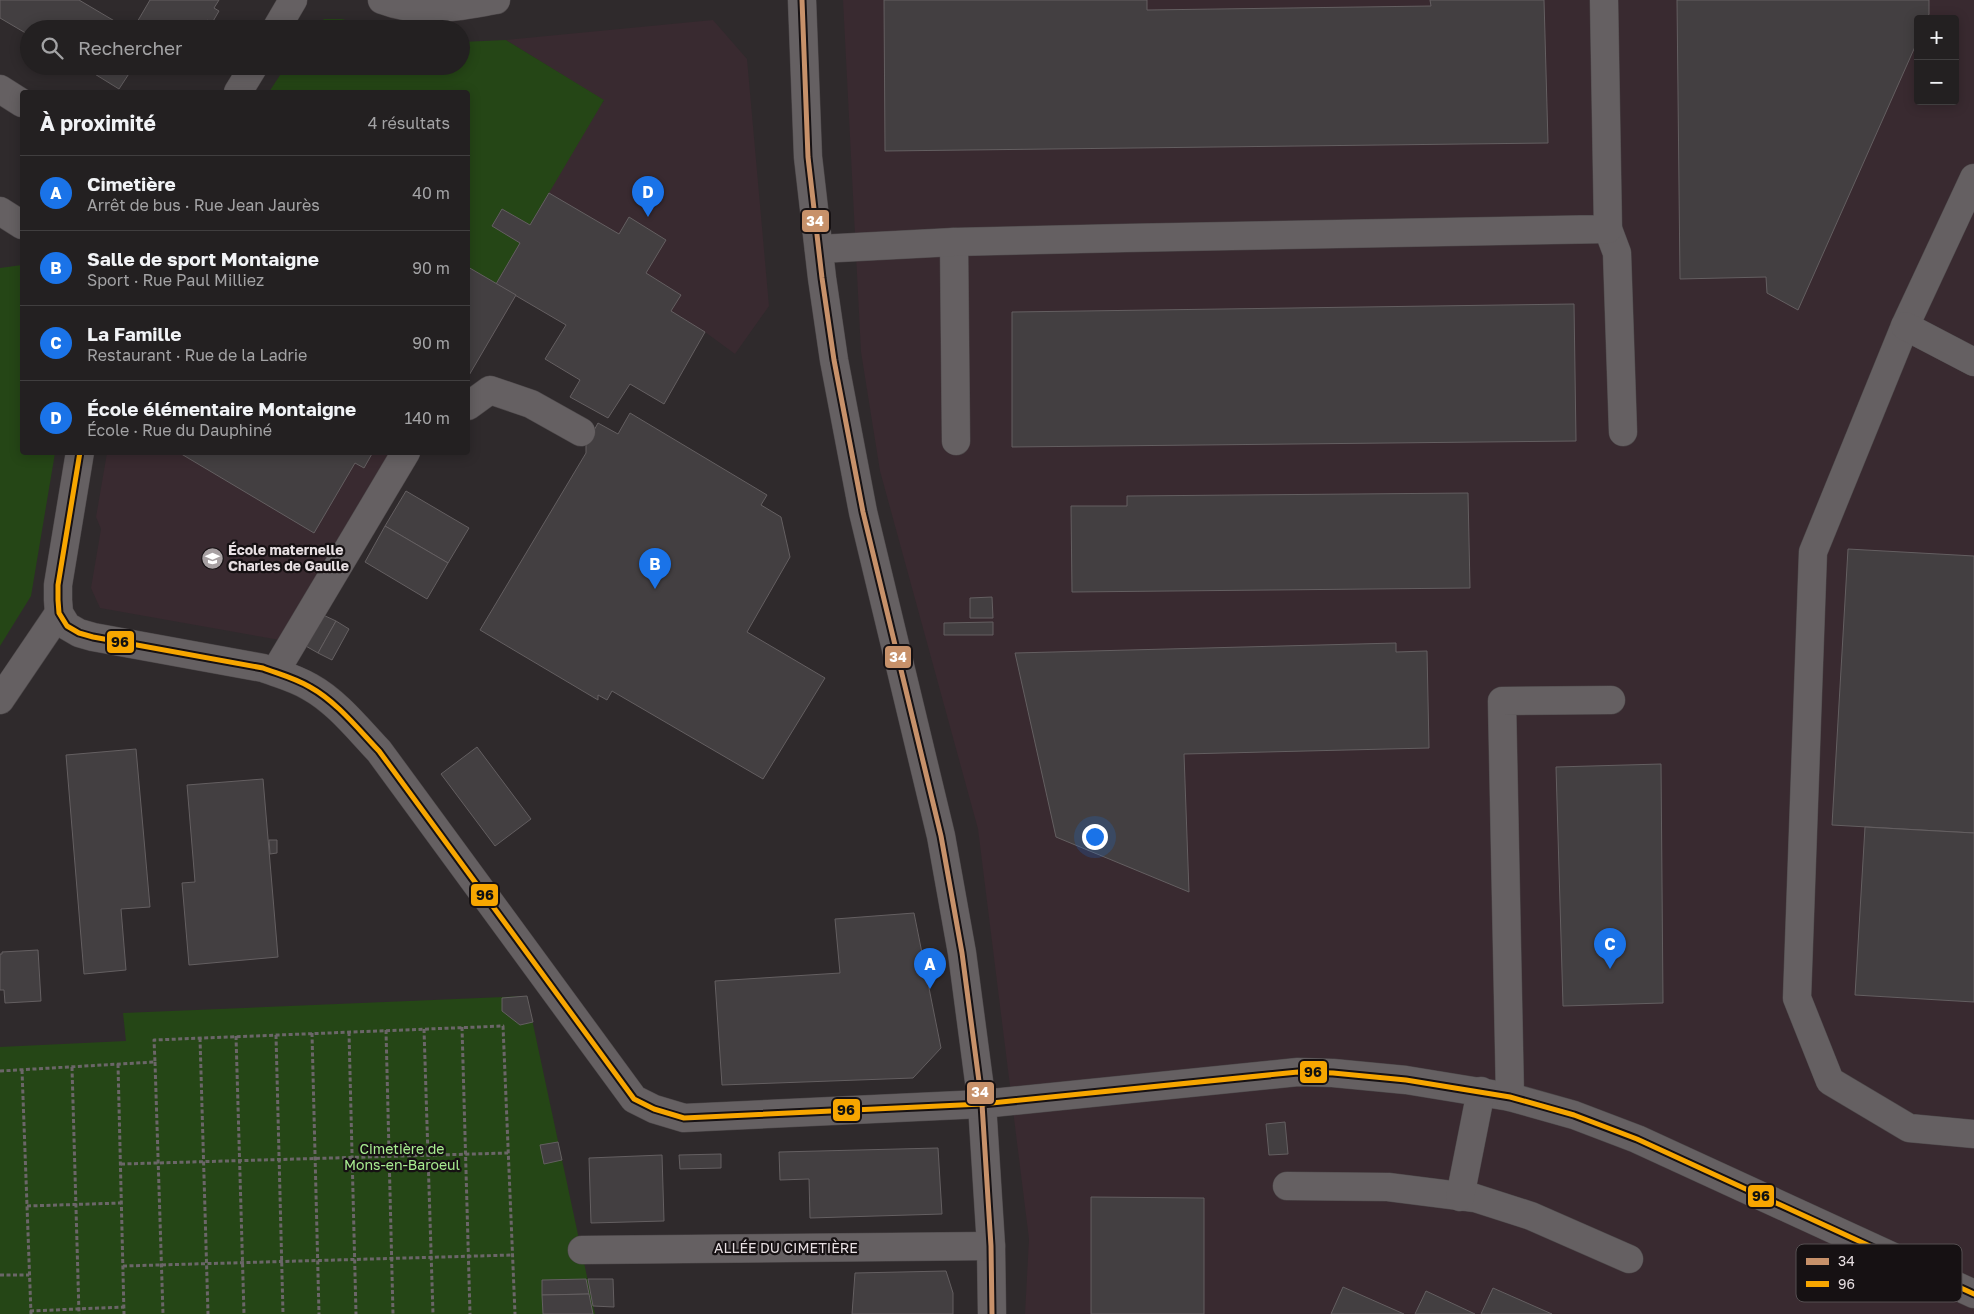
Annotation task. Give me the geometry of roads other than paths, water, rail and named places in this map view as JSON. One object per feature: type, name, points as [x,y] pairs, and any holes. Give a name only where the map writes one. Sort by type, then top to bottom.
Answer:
[{"type":"street","points":[[281,20],[293,0]]},
{"type":"street","points":[[382,0],[420,10],[457,3],[496,0]]},
{"type":"street","points":[[802,0],[808,157],[834,360],[863,512],[941,836],[962,953],[982,1104],[992,1246],[992,1314]]},
{"type":"street","points":[[1604,0],[1608,229],[1617,253],[1622,432]]},
{"type":"street","points":[[239,90],[248,75]]},
{"type":"street","points":[[0,90],[20,102]]},
{"type":"street","points":[[1974,178],[1904,326],[1813,552],[1797,998],[1830,1081],[1909,1128],[1974,1134]]},
{"type":"street","points":[[819,249],[954,242],[1608,229]]},
{"type":"street","points":[[954,242],[956,441]]},
{"type":"street","points":[[1904,326],[1974,362]]},
{"type":"street","points":[[470,405],[490,390],[531,404],[581,432]]},
{"type":"street","points":[[80,455],[58,585],[59,613],[67,626],[79,633],[93,637],[263,668],[311,687],[343,713],[378,751],[634,1099],[654,1109],[684,1118],[982,1104],[1298,1072],[1368,1075],[1481,1091],[1510,1097],[1574,1116],[1637,1139],[1865,1244]]},
{"type":"street","points":[[275,672],[404,455]]},
{"type":"street","points":[[0,700],[59,613]]},
{"type":"street","points":[[1510,1097],[1502,701],[1611,700]]},
{"type":"street","points":[[1460,1197],[1481,1091]]},
{"type":"street","points":[[1287,1186],[1388,1187],[1475,1198],[1531,1216],[1629,1259]]},
{"type":"street","name":"ALLÉE DU CIMETIÈRE","points":[[582,1250],[992,1246]]},
{"type":"street","points":[[1962,1288],[1974,1294]]},
{"type":"place","name":"École élémentaire Montaigne","points":[[648,217]]},
{"type":"place","name":"École maternelle Charles de Gaulle","points":[[212,558]]},
{"type":"place","name":"Salle de sport Montaigne","points":[[655,589]]},
{"type":"place","name":"La Famille","points":[[1610,969]]},
{"type":"place","name":"Cimetière","points":[[930,989]]},
{"type":"park label","name":"Cimetière de Mons-en-Baroeul","points":[[402,1158]]}]
